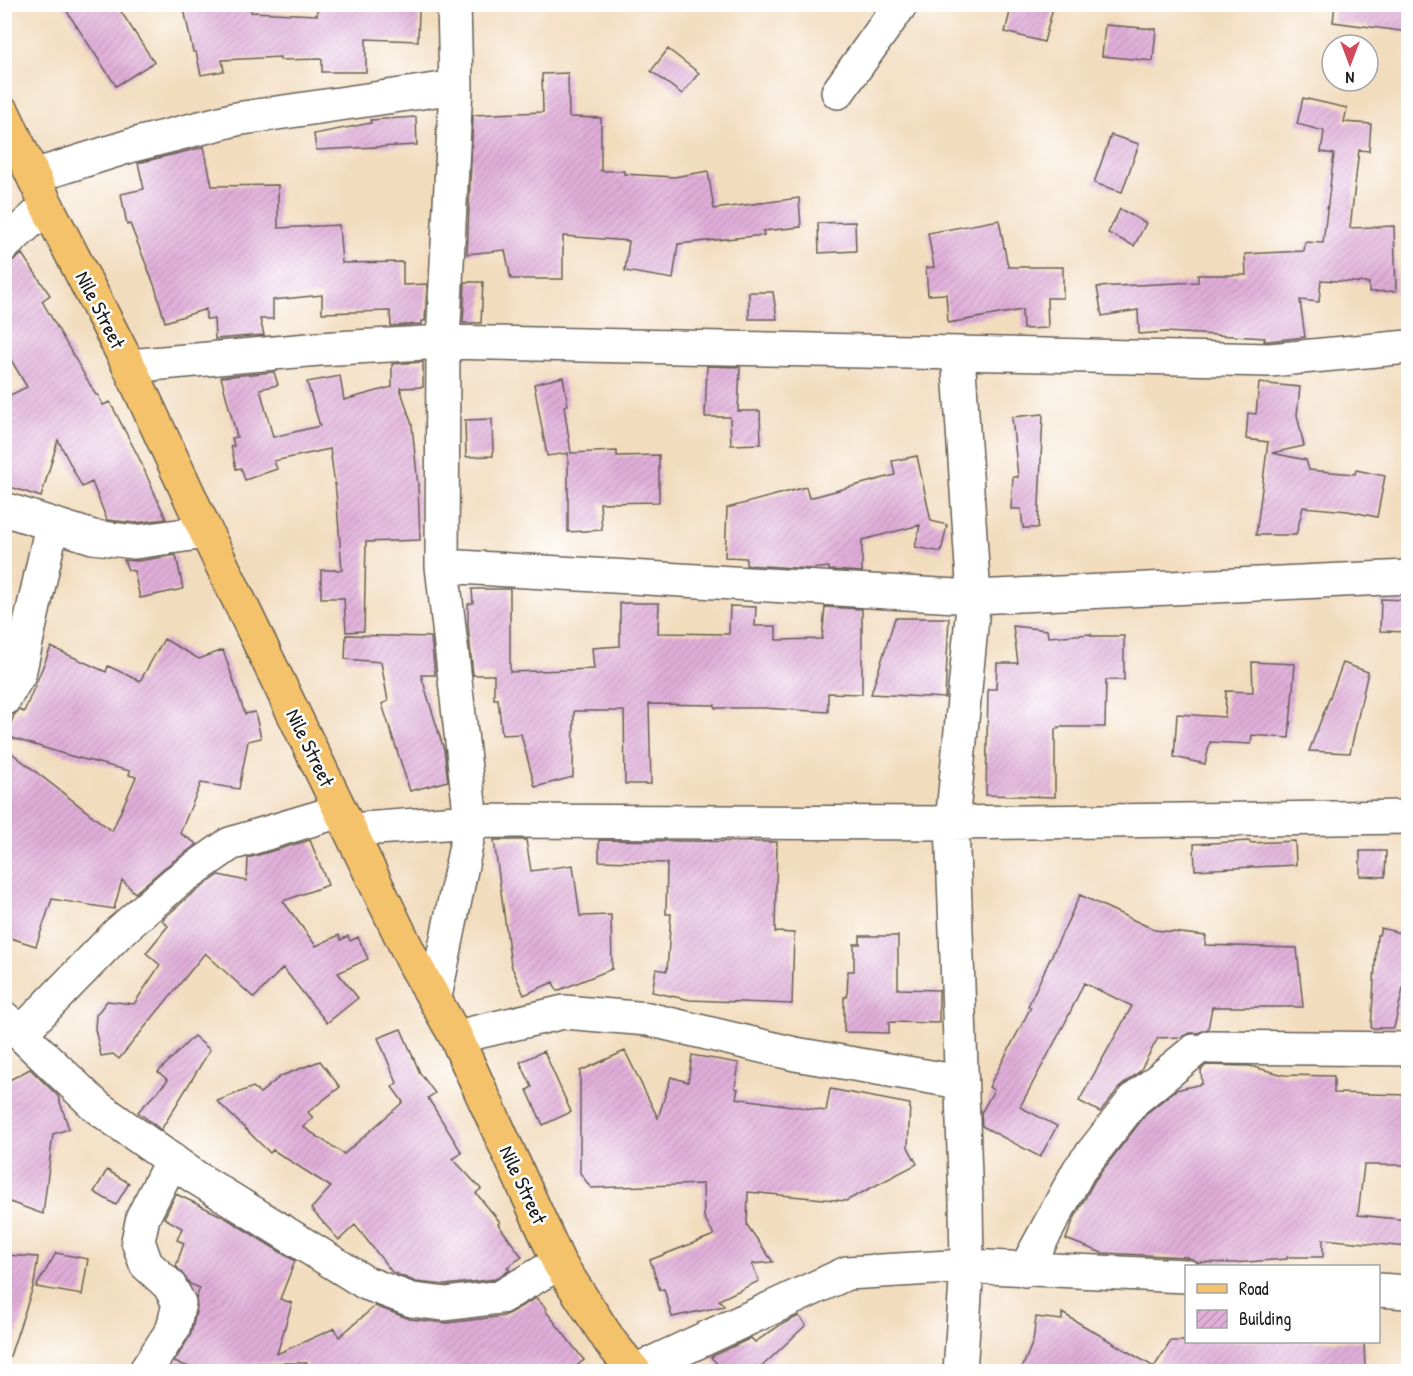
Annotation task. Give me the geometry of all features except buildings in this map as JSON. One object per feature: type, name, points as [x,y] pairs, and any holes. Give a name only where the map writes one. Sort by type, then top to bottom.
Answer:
[{"type":"main road","name":"Nile Street","points":[[4,114],[46,206],[129,366],[206,532],[414,963],[456,1037],[559,1263],[610,1343],[635,1371]]},
{"type":"street","points":[[435,997],[471,821],[442,566],[443,342],[456,87],[454,4]]},
{"type":"street","points":[[838,92],[901,4]]},
{"type":"street","points":[[34,176],[132,145],[236,118],[364,102],[456,87]]},
{"type":"street","points":[[4,245],[46,206]]},
{"type":"street","points":[[129,366],[443,342],[1270,360],[1408,347]]},
{"type":"street","points":[[958,353],[974,597],[952,823],[967,1266],[960,1371]]},
{"type":"street","points":[[4,508],[93,537],[135,543],[206,532]]},
{"type":"street","points":[[4,699],[19,674],[52,525]]},
{"type":"street","points":[[442,566],[974,597],[1408,577]]},
{"type":"street","points":[[559,1263],[501,1297],[445,1304],[412,1300],[366,1283],[195,1177],[97,1107],[13,1026],[176,882],[230,844],[345,820],[952,823],[1408,817]]},
{"type":"street","points":[[456,1037],[564,1012],[648,1019],[795,1054],[960,1082]]},
{"type":"street","points":[[1025,1270],[1078,1170],[1134,1100],[1202,1049],[1408,1048]]},
{"type":"street","points":[[145,1371],[173,1329],[179,1303],[169,1285],[146,1264],[138,1241],[142,1217],[172,1160]]},
{"type":"street","points":[[635,1371],[847,1273],[967,1266],[1185,1276]]},
{"type":"street","points":[[1380,1290],[1408,1292]]}]
